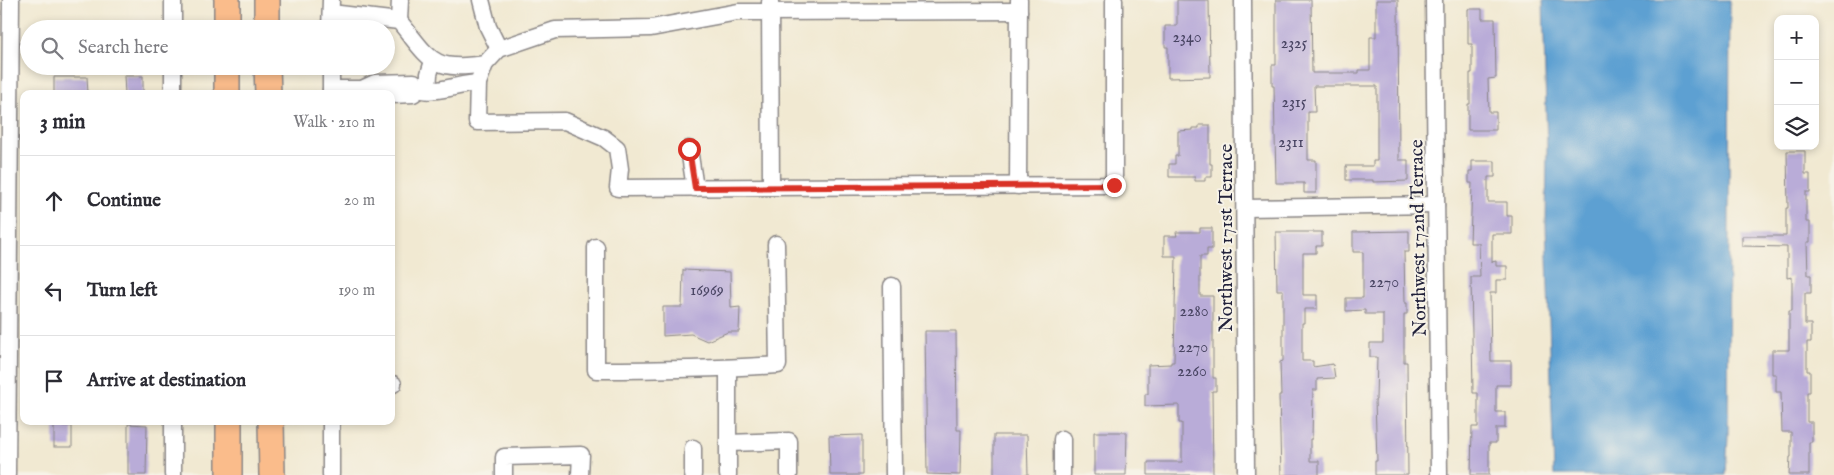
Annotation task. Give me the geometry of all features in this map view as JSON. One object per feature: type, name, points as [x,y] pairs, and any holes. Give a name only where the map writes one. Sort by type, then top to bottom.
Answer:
[{"type":"highway","points":[[227,0],[227,20]]},
{"type":"highway","points":[[267,0],[267,20]]},
{"type":"highway","points":[[227,75],[227,90]]},
{"type":"highway","points":[[267,75],[268,90]]},
{"type":"highway","points":[[229,425],[229,475]]},
{"type":"highway","points":[[271,425],[272,475]]},
{"type":"street","points":[[7,475],[3,442],[6,58],[11,0]]},
{"type":"street","points":[[173,0],[173,20]]},
{"type":"street","points":[[400,0],[399,21],[430,59],[441,65],[466,67],[485,64]]},
{"type":"street","points":[[481,0],[488,27],[499,49]]},
{"type":"street","points":[[1018,186],[1019,6],[770,6],[651,28],[555,30],[499,49],[485,64],[478,83],[477,122],[565,121],[604,138],[617,148],[620,169],[618,188],[771,186],[1018,186],[1114,185],[1114,0]]},
{"type":"street","name":"Northwest 171st Terrace","points":[[1243,0],[1246,475]]},
{"type":"street","name":"Northwest 172nd Terrace","points":[[1434,0],[1439,475]]},
{"type":"street","points":[[770,6],[771,186]]},
{"type":"street","points":[[330,14],[389,20]]},
{"type":"street","points":[[395,21],[399,21]]},
{"type":"street","points":[[424,89],[433,61]]},
{"type":"street","points":[[173,75],[173,90]]},
{"type":"street","points":[[330,75],[330,90]]},
{"type":"street","points":[[368,90],[375,83],[405,82],[414,82],[424,89]]},
{"type":"street","points":[[395,95],[413,94],[424,89],[438,90],[464,83],[478,83]]},
{"type":"street","points":[[689,149],[695,188]]},
{"type":"street","points":[[1245,208],[1436,205]]},
{"type":"street","points":[[596,247],[596,370],[728,368],[778,365],[776,244]]},
{"type":"street","points":[[892,286],[894,475]]},
{"type":"street","points":[[728,368],[728,475]]},
{"type":"street","points":[[173,425],[174,475]]},
{"type":"street","points":[[331,425],[331,475]]},
{"type":"street","points":[[1062,439],[1062,475]]},
{"type":"street","points":[[728,443],[789,442],[789,475]]},
{"type":"street","points":[[693,448],[693,475]]},
{"type":"street","points":[[504,475],[504,457],[581,454],[580,475]]},
{"type":"water","points":[[1543,0],[1730,0],[1728,436],[1726,475],[1554,475],[1546,224],[1547,150]]},
{"type":"building","points":[[1177,0],[1209,0],[1210,77],[1168,78],[1168,47],[1165,47],[1165,26],[1177,26]]},
{"type":"building","points":[[1276,0],[1311,0],[1312,73],[1359,73],[1359,70],[1370,70],[1370,37],[1376,37],[1376,0],[1398,0],[1399,160],[1408,160],[1408,181],[1373,182],[1373,180],[1346,180],[1346,166],[1373,166],[1373,161],[1377,161],[1377,86],[1314,86],[1315,112],[1308,112],[1308,160],[1316,160],[1316,193],[1304,193],[1304,183],[1276,183],[1272,65],[1276,65]]},
{"type":"building","points":[[1468,9],[1482,9],[1482,19],[1495,19],[1496,78],[1488,79],[1489,112],[1496,112],[1496,130],[1468,130],[1472,44],[1468,44]]},
{"type":"building","points":[[124,76],[143,76],[143,90],[125,90]]},
{"type":"building","points":[[54,77],[87,77],[88,90],[54,90]]},
{"type":"building","points":[[1199,125],[1210,125],[1212,177],[1205,177],[1205,181],[1195,181],[1195,177],[1169,177],[1169,164],[1175,164],[1175,156],[1178,156],[1178,131],[1193,130],[1193,128],[1199,128]]},
{"type":"building","points":[[1787,151],[1805,151],[1805,174],[1810,174],[1810,192],[1806,192],[1806,222],[1810,222],[1810,242],[1807,242],[1808,275],[1811,275],[1811,293],[1805,293],[1805,324],[1811,324],[1811,342],[1807,342],[1807,371],[1810,371],[1810,392],[1807,392],[1807,422],[1812,422],[1812,442],[1809,442],[1809,475],[1789,475],[1791,432],[1782,432],[1781,392],[1776,392],[1776,374],[1772,374],[1772,350],[1789,350],[1789,311],[1792,311],[1792,277],[1787,278],[1787,247],[1742,246],[1742,236],[1786,236],[1786,208],[1788,208]]},
{"type":"building","points":[[1472,161],[1495,161],[1495,177],[1488,177],[1488,202],[1507,202],[1507,216],[1512,216],[1512,234],[1492,234],[1492,262],[1496,261],[1496,266],[1507,266],[1507,280],[1496,280],[1496,293],[1490,293],[1491,361],[1511,361],[1511,385],[1496,385],[1496,412],[1505,412],[1505,428],[1496,428],[1496,443],[1489,443],[1489,475],[1471,475],[1472,427],[1478,427],[1478,393],[1473,393],[1471,277],[1480,277],[1479,243],[1470,243],[1472,183],[1469,183],[1469,171],[1472,171]]},
{"type":"building","points":[[1200,228],[1212,228],[1212,249],[1207,249],[1207,256],[1200,256],[1200,296],[1213,296],[1213,378],[1216,378],[1216,391],[1212,391],[1213,475],[1148,475],[1148,462],[1182,462],[1182,423],[1179,423],[1179,405],[1145,406],[1145,394],[1148,394],[1148,365],[1171,364],[1171,362],[1174,362],[1176,256],[1164,256],[1164,236],[1177,236],[1176,232],[1200,232]]},
{"type":"building","points":[[1409,231],[1409,252],[1404,252],[1405,303],[1407,303],[1407,314],[1404,314],[1404,362],[1407,362],[1408,475],[1375,475],[1375,461],[1377,461],[1375,400],[1377,357],[1370,357],[1370,343],[1383,343],[1383,314],[1365,314],[1365,310],[1346,311],[1346,298],[1363,298],[1363,252],[1353,252],[1353,232]]},
{"type":"building","points":[[1276,232],[1322,232],[1322,246],[1316,246],[1316,253],[1303,253],[1303,295],[1317,295],[1317,309],[1304,309],[1304,323],[1302,323],[1302,361],[1313,361],[1313,367],[1333,364],[1335,378],[1317,379],[1317,390],[1313,390],[1310,461],[1319,461],[1319,475],[1281,475],[1279,395],[1281,395],[1280,362],[1283,361],[1283,290],[1277,290]]},
{"type":"building","points":[[683,270],[730,272],[731,308],[740,307],[739,332],[728,332],[707,341],[691,334],[663,336],[663,307],[682,307]]},
{"type":"building","points":[[925,331],[956,331],[957,430],[961,430],[960,475],[927,474]]},
{"type":"building","points":[[128,425],[147,425],[146,475],[128,475]]},
{"type":"building","points":[[54,426],[72,426],[72,447],[54,447]]},
{"type":"building","points":[[1094,432],[1127,432],[1126,475],[1094,475]]},
{"type":"building","points":[[862,435],[862,475],[830,475],[829,436]]},
{"type":"building","points":[[994,435],[1027,435],[1028,475],[994,475]]},
{"type":"route","points":[[689,149],[695,188],[1114,185]]}]
